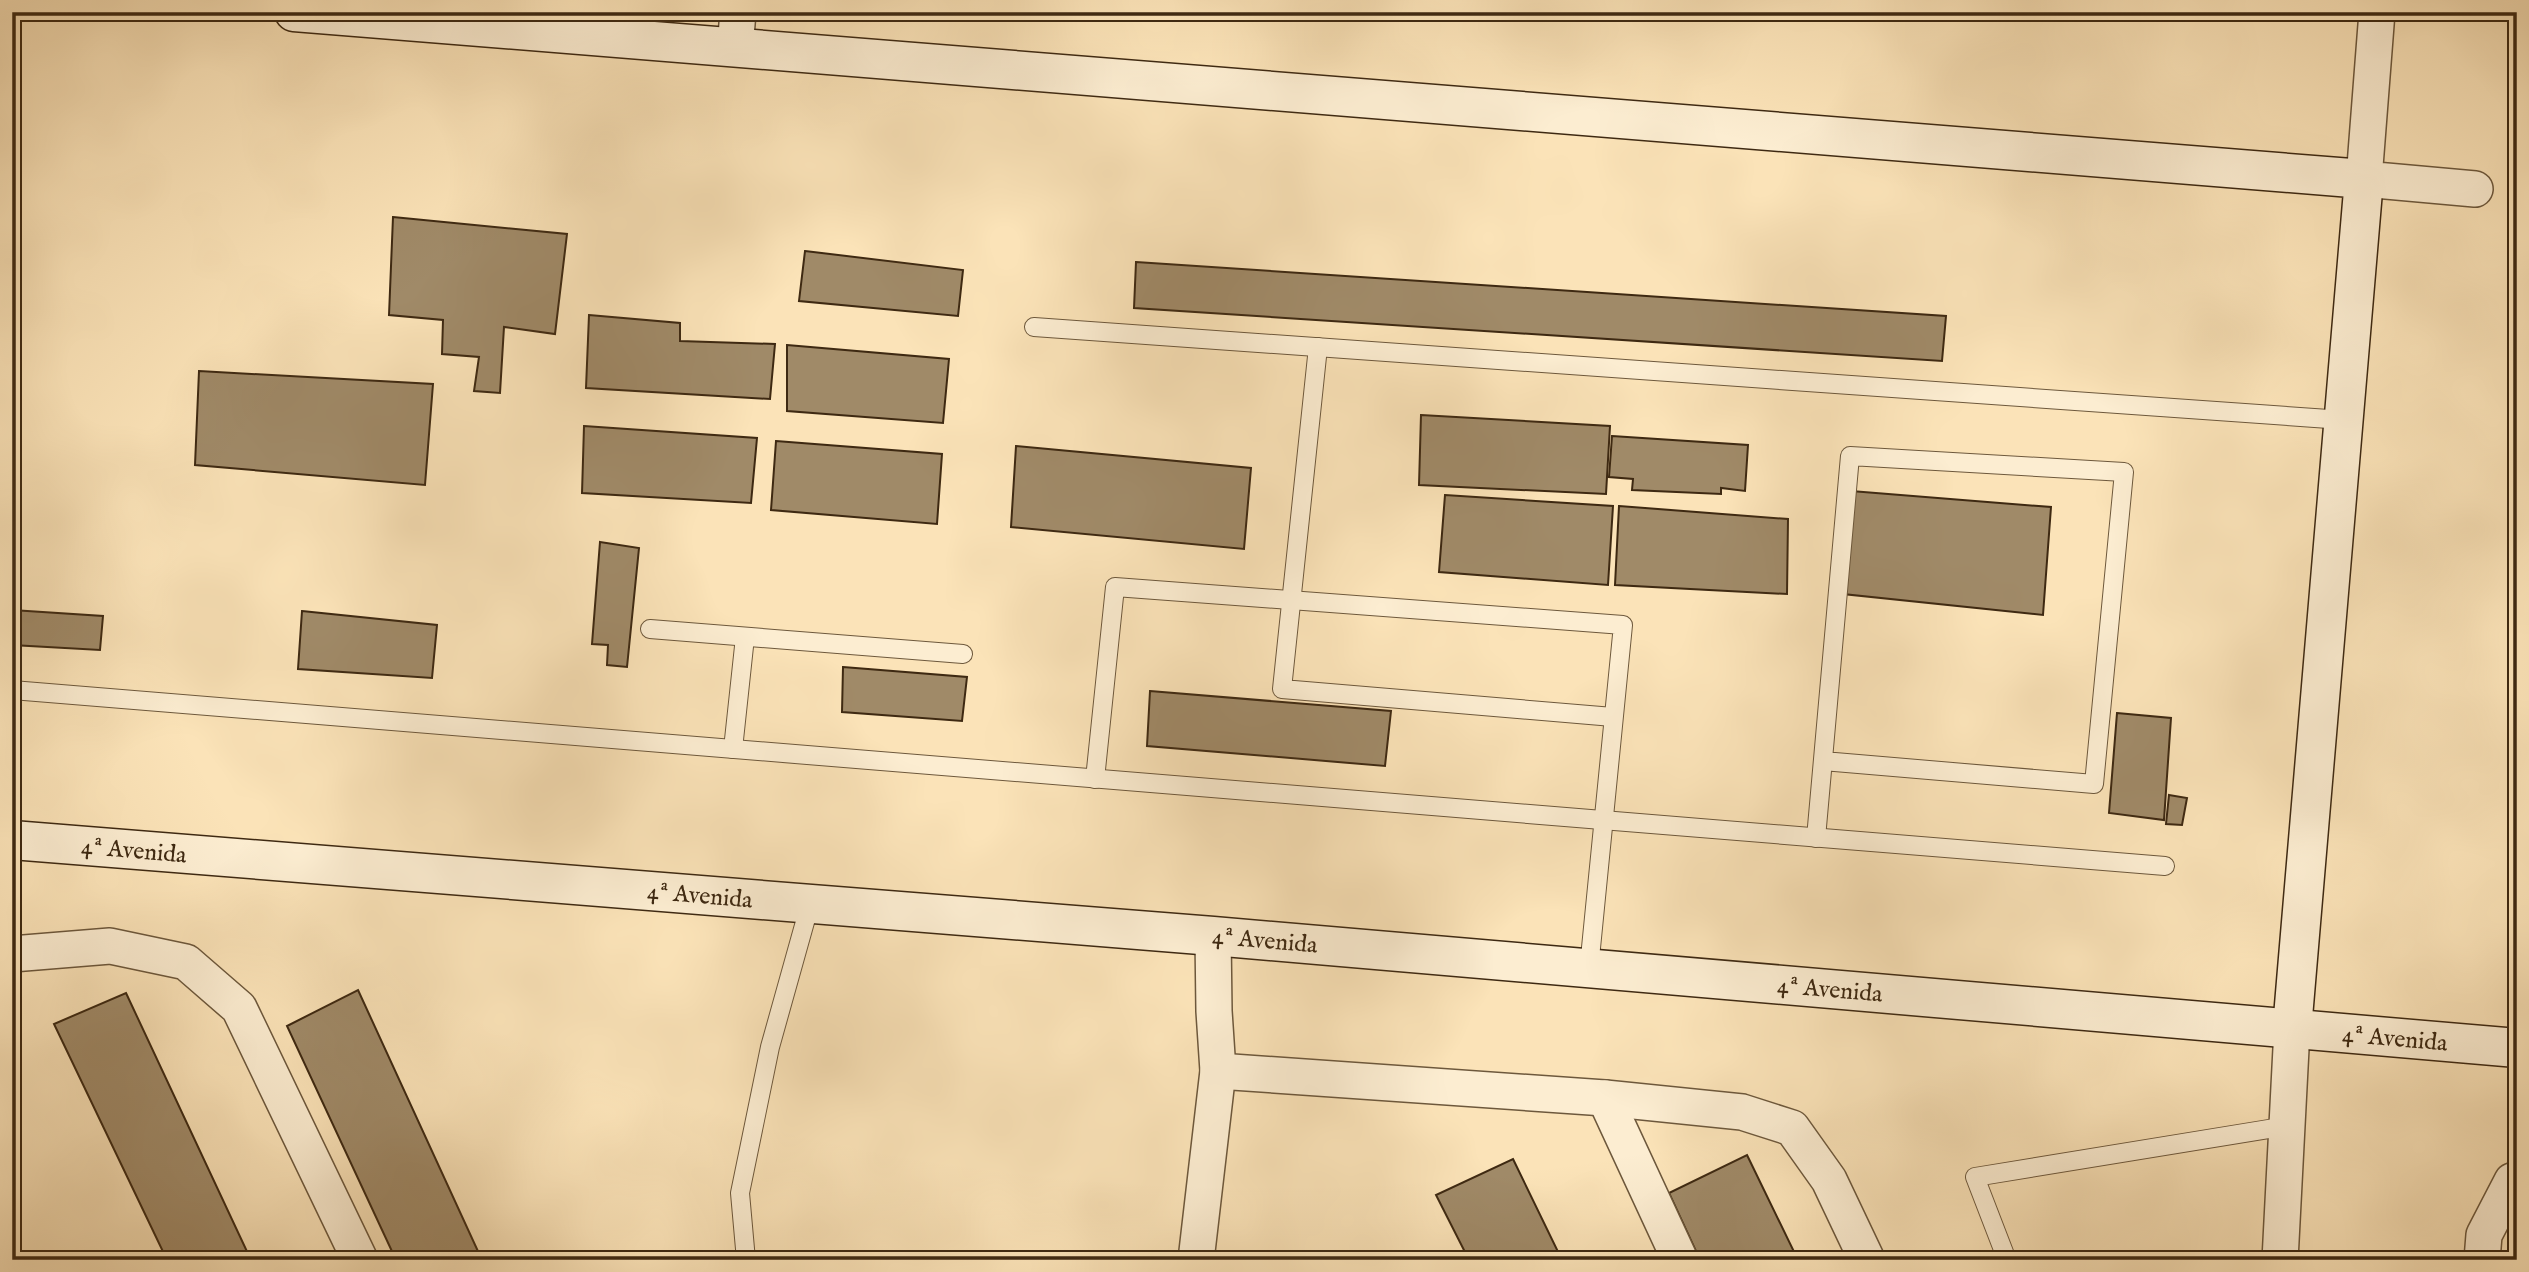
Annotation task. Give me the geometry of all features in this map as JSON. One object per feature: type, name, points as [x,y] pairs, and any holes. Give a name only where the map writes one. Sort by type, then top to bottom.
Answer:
[{"type":"street","points":[[294,12],[737,30],[2475,189]]},
{"type":"street","points":[[2280,1260],[2292,1029],[2377,12]]},
{"type":"street","name":"4ª Avenida","points":[[12,840],[1213,936],[2517,1048]]},
{"type":"street","points":[[1196,1260],[1218,1071],[1213,936]]},
{"type":"street","points":[[12,954],[110,946],[186,962],[239,1008],[360,1260]]},
{"type":"street","points":[[1218,1071],[1605,1098],[1742,1112],[1793,1128],[1829,1180],[1867,1260]]},
{"type":"street","points":[[1605,1098],[1680,1260]]},
{"type":"street","points":[[2482,1260],[2484,1234],[2512,1181],[2517,1179]]},
{"type":"lane","points":[[1034,327],[2343,420]]},
{"type":"lane","points":[[1318,347],[1282,689],[1613,718]]},
{"type":"lane","points":[[1816,838],[1850,456],[2124,472],[2094,784],[1824,761]]},
{"type":"lane","points":[[1095,779],[1115,587],[1623,625],[1589,968]]},
{"type":"lane","points":[[650,629],[962,654]]},
{"type":"lane","points":[[733,749],[746,637]]},
{"type":"lane","points":[[12,690],[2165,866]]},
{"type":"lane","points":[[746,1260],[740,1193],[770,1047],[810,904]]},
{"type":"lane","points":[[2007,1260],[1975,1178],[2287,1126]]},
{"type":"building","points":[[393,217],[567,234],[555,334],[504,327],[500,393],[474,391],[479,357],[442,354],[443,320],[389,315]]},
{"type":"building","points":[[805,251],[963,270],[958,316],[799,301]]},
{"type":"building","points":[[1136,262],[1946,316],[1942,361],[1134,308]]},
{"type":"building","points":[[589,315],[680,323],[680,341],[775,344],[770,399],[586,388]]},
{"type":"building","points":[[787,345],[949,359],[943,423],[787,411]]},
{"type":"building","points":[[199,371],[433,384],[425,485],[195,465]]},
{"type":"building","points":[[12,393],[18,395],[12,411]]},
{"type":"building","points":[[1421,415],[1610,426],[1606,494],[1419,485]]},
{"type":"building","points":[[584,426],[757,438],[751,503],[582,493]]},
{"type":"building","points":[[1612,436],[1748,445],[1745,491],[1721,488],[1721,494],[1632,490],[1633,479],[1609,477]]},
{"type":"building","points":[[776,441],[942,454],[937,524],[771,510]]},
{"type":"building","points":[[1016,446],[1251,468],[1244,549],[1011,527]]},
{"type":"building","points":[[1851,491],[2051,507],[2043,615],[1843,594]]},
{"type":"building","points":[[1445,495],[1613,506],[1608,585],[1439,572]]},
{"type":"building","points":[[1619,506],[1788,519],[1787,594],[1615,585]]},
{"type":"building","points":[[600,542],[639,548],[627,667],[607,665],[608,645],[592,644]]},
{"type":"building","points":[[12,610],[103,616],[100,650],[12,645]]},
{"type":"building","points":[[302,611],[437,625],[432,678],[298,669]]},
{"type":"building","points":[[843,667],[967,677],[962,721],[842,712]]},
{"type":"building","points":[[1150,691],[1391,711],[1385,766],[1147,746]]},
{"type":"building","points":[[2117,713],[2171,718],[2164,820],[2109,813]]},
{"type":"building","points":[[2169,795],[2187,798],[2182,825],[2166,824]]},
{"type":"building","points":[[358,990],[482,1260],[396,1260],[287,1026]]},
{"type":"building","points":[[126,993],[251,1260],[167,1260],[54,1024]]},
{"type":"building","points":[[1747,1155],[1798,1260],[1700,1260],[1669,1193]]},
{"type":"building","points":[[1513,1159],[1562,1260],[1469,1260],[1436,1195]]}]
